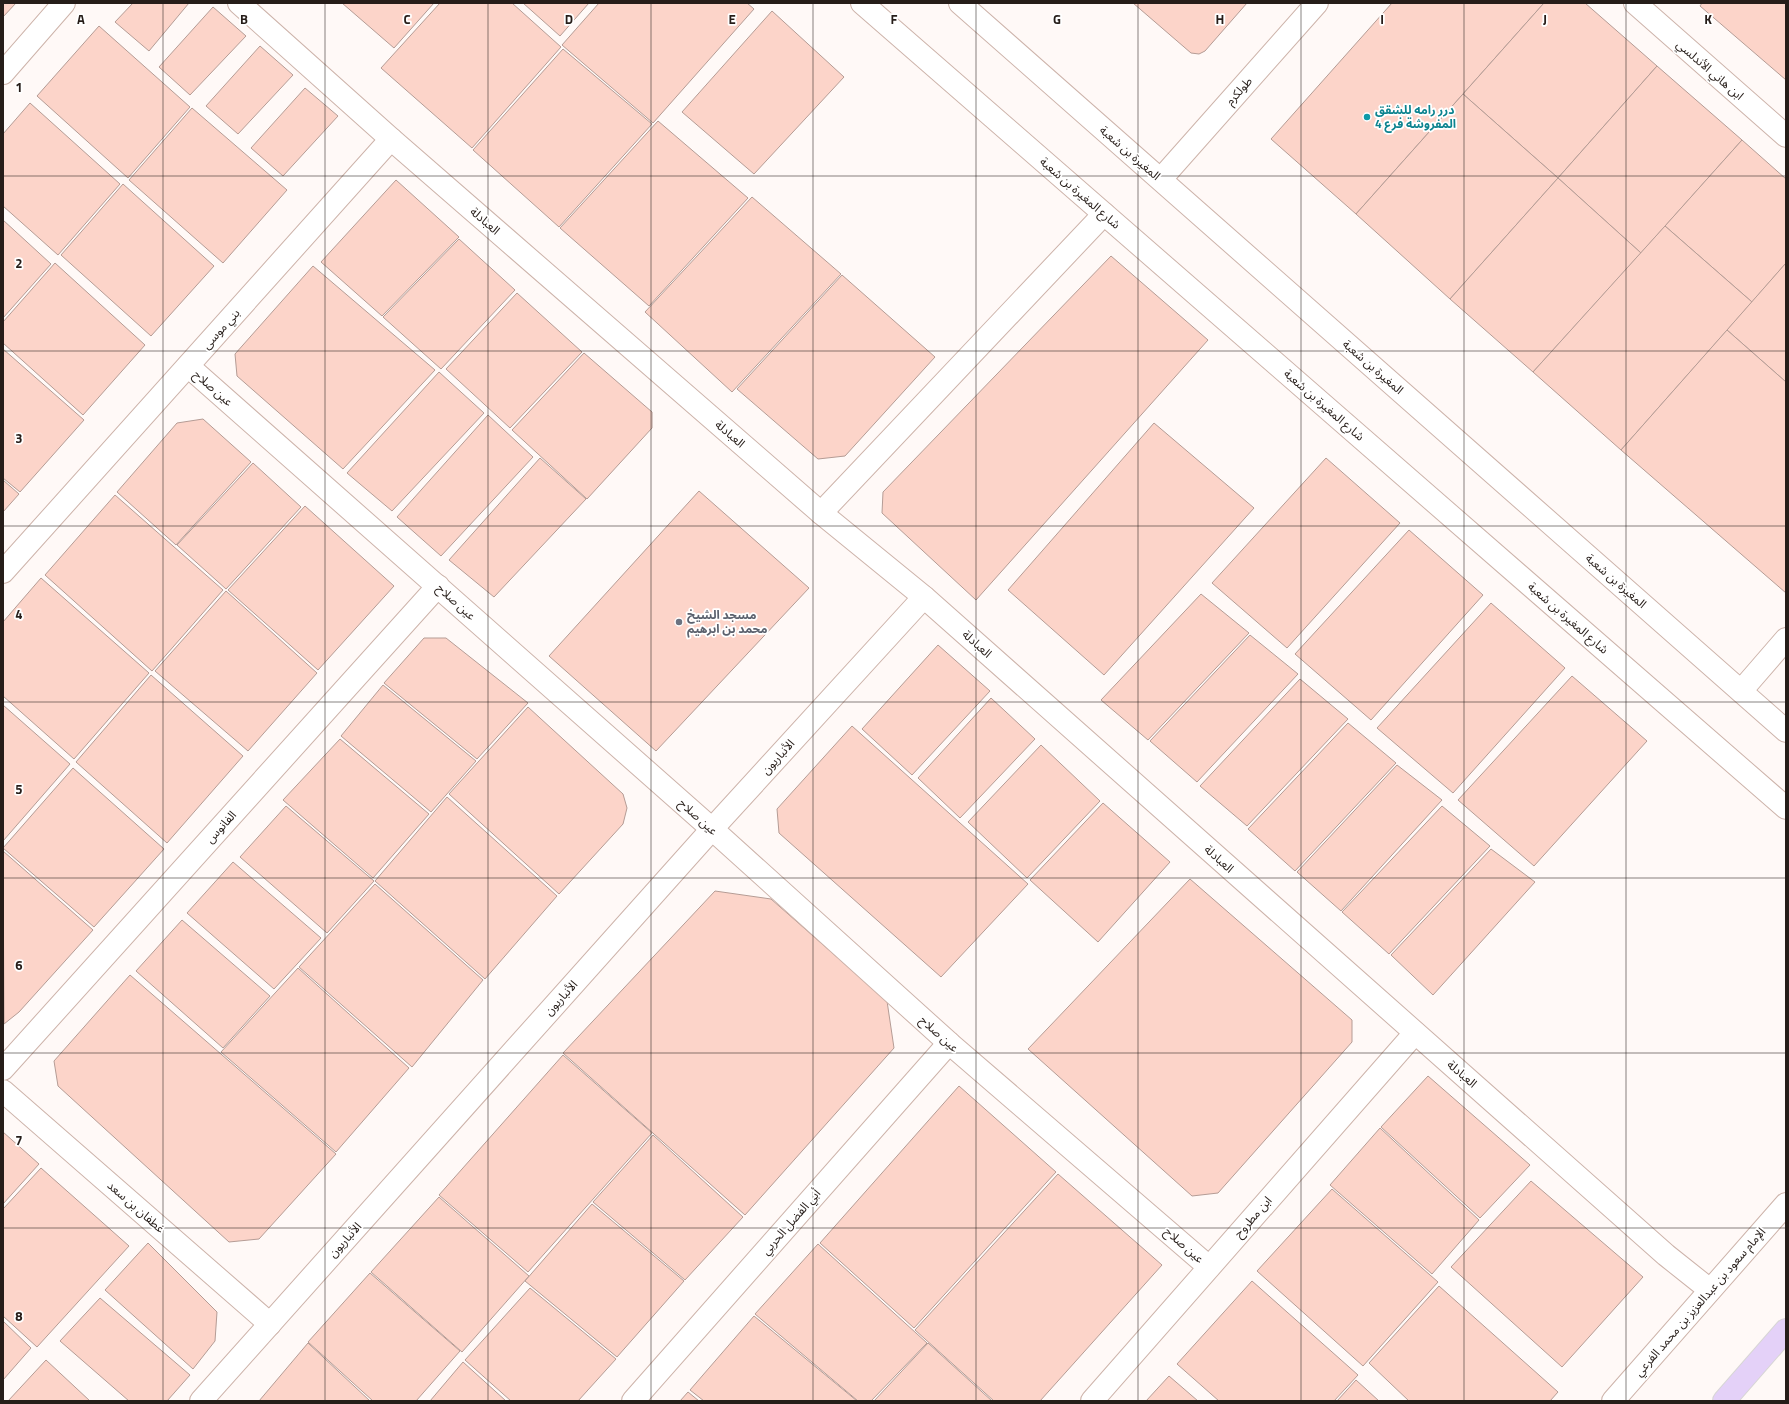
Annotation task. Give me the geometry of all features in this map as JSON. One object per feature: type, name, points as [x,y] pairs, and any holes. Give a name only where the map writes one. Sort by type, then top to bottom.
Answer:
[{"type":"main road","points":[[1724,1401],[1786,1330]]},
{"type":"street","points":[[3,73],[64,3]]},
{"type":"street","name":"العبادلة","points":[[239,3],[391,139],[820,513],[924,597],[1666,1255],[1710,1290]]},
{"type":"street","name":"المغيرة بن شعبة","points":[[960,3],[1786,731]]},
{"type":"street","name":"طولكرم","points":[[1160,179],[1317,3]]},
{"type":"street","name":"ابن هاني الأندلسي","points":[[1635,3],[1786,136]]},
{"type":"street","name":"شارع المغيرة بن شعبة","points":[[863,4],[1786,808]]},
{"type":"street","name":"بني موسى","points":[[3,572],[391,139]]},
{"type":"street","points":[[820,513],[1104,214]]},
{"type":"street","name":"عين صلاح","points":[[188,366],[712,829],[949,1043],[1209,1267]]},
{"type":"street","name":"الفانوس","points":[[3,1069],[438,586]]},
{"type":"street","name":"الأنباريون","points":[[200,1401],[712,829],[924,597]]},
{"type":"street","points":[[1741,691],[1786,639]]},
{"type":"street","name":"ابن مطروح","points":[[1092,1401],[1415,1033]]},
{"type":"street","name":"أبي الفضل الحربي","points":[[634,1401],[949,1043]]},
{"type":"street","name":"غطفان بن سعد","points":[[3,1091],[270,1324]]},
{"type":"street","name":"الإمام سعود بن عبدالعزيز بن محمد الفرعي","points":[[1613,1401],[1786,1204]]},
{"type":"building","points":[[3,3],[16,3],[3,17]]},
{"type":"building","points":[[133,3],[189,3],[149,51],[115,22]]},
{"type":"building","points":[[342,3],[434,3],[394,48]]},
{"type":"building","points":[[440,3],[512,3],[561,47],[472,148],[381,68]]},
{"type":"building","points":[[523,3],[589,3],[560,36]]},
{"type":"building","points":[[599,3],[747,3],[754,9],[653,123],[562,45]]},
{"type":"building","points":[[1133,3],[1247,3],[1205,51],[1199,54],[1191,53]]},
{"type":"building","name":"درر رامه للشقق المفروشة فرع 4","points":[[1392,3],[1544,3],[1356,214],[1271,139]]},
{"type":"building","points":[[1544,3],[1585,3],[1657,66],[1558,178],[1463,94]]},
{"type":"building","points":[[1702,3],[1786,3],[1786,80],[1700,6]]},
{"type":"building","points":[[213,7],[246,36],[190,95],[159,67]]},
{"type":"building","points":[[772,11],[844,77],[754,174],[682,112]]},
{"type":"building","points":[[99,26],[190,107],[128,178],[37,96]]},
{"type":"building","points":[[260,46],[293,75],[238,134],[206,106]]},
{"type":"building","points":[[563,49],[652,124],[559,227],[473,150]]},
{"type":"building","points":[[1657,66],[1742,140],[1641,253],[1558,178]]},
{"type":"building","points":[[305,88],[338,116],[283,176],[251,148]]},
{"type":"building","points":[[1463,94],[1558,178],[1450,299],[1356,214]]},
{"type":"building","points":[[30,103],[120,184],[58,255],[3,206],[3,134]]},
{"type":"building","points":[[192,108],[287,190],[223,263],[129,180]]},
{"type":"building","points":[[658,121],[748,198],[649,306],[560,228]]},
{"type":"building","points":[[1742,140],[1786,179],[1786,263],[1752,302],[1665,226]]},
{"type":"building","points":[[1558,178],[1641,253],[1533,372],[1450,299]]},
{"type":"building","points":[[396,180],[459,237],[382,316],[321,262]]},
{"type":"building","points":[[123,184],[214,266],[151,336],[61,255]]},
{"type":"building","points":[[752,197],[841,274],[732,392],[645,312]]},
{"type":"building","points":[[3,220],[51,264],[3,318]]},
{"type":"building","points":[[1665,226],[1752,302],[1621,450],[1533,372]]},
{"type":"building","points":[[459,239],[515,290],[441,369],[383,317]]},
{"type":"building","points":[[1111,256],[1208,340],[976,600],[882,513],[883,492]]},
{"type":"building","points":[[55,263],[145,345],[83,415],[3,343],[3,322]]},
{"type":"building","points":[[1786,263],[1786,382],[1727,330]]},
{"type":"building","points":[[313,266],[435,370],[343,469],[237,376],[235,354]]},
{"type":"building","points":[[842,275],[935,357],[845,456],[818,459],[737,389]]},
{"type":"building","points":[[517,293],[582,352],[510,428],[446,369]]},
{"type":"building","points":[[1727,330],[1786,382],[1786,593],[1621,450]]},
{"type":"building","points":[[3,349],[84,420],[20,492],[3,478]]},
{"type":"building","points":[[584,353],[652,412],[652,428],[587,499],[512,430]]},
{"type":"building","points":[[439,372],[484,413],[392,511],[347,473]]},
{"type":"building","points":[[488,415],[533,457],[441,556],[397,517]]},
{"type":"building","points":[[203,419],[251,462],[176,545],[117,492],[177,423]]},
{"type":"building","points":[[1154,423],[1254,508],[1104,675],[1008,590]]},
{"type":"building","points":[[540,458],[586,499],[494,597],[449,560]]},
{"type":"building","points":[[1326,458],[1400,523],[1287,648],[1212,583]]},
{"type":"building","points":[[253,463],[301,507],[226,589],[177,545]]},
{"type":"building","points":[[3,480],[19,494],[3,512]]},
{"type":"building","name":"مسجد الشيخ محمد بن ابرهيم","points":[[699,491],[809,588],[656,751],[549,656]]},
{"type":"building","points":[[115,495],[223,590],[152,671],[45,575]]},
{"type":"building","points":[[305,506],[394,586],[318,670],[228,590]]},
{"type":"building","points":[[1409,530],[1483,595],[1371,720],[1295,654]]},
{"type":"building","points":[[41,578],[149,673],[74,759],[3,696],[3,622]]},
{"type":"building","points":[[226,591],[317,673],[248,751],[155,671]]},
{"type":"building","points":[[1201,594],[1249,633],[1148,740],[1101,700]]},
{"type":"building","points":[[1491,603],[1565,668],[1453,793],[1377,728]]},
{"type":"building","points":[[1250,635],[1298,674],[1197,782],[1150,741]]},
{"type":"building","points":[[424,638],[446,638],[528,703],[477,759],[384,683]]},
{"type":"building","points":[[938,645],[990,691],[912,775],[862,729]]},
{"type":"building","points":[[151,675],[243,756],[167,843],[76,762]]},
{"type":"building","points":[[1572,676],[1647,741],[1534,866],[1458,800]]},
{"type":"building","points":[[1300,679],[1348,719],[1247,826],[1200,786]]},
{"type":"building","points":[[383,685],[476,761],[431,812],[341,736]]},
{"type":"building","points":[[991,698],[1035,739],[960,818],[918,778]]},
{"type":"building","points":[[3,705],[70,764],[3,841]]},
{"type":"building","points":[[528,707],[623,794],[627,808],[623,824],[559,894],[449,794]]},
{"type":"building","points":[[1348,723],[1396,763],[1295,871],[1248,829]]},
{"type":"building","points":[[852,726],[1028,884],[941,977],[779,833],[777,809]]},
{"type":"building","points":[[340,739],[429,814],[373,878],[283,800]]},
{"type":"building","points":[[1041,745],[1100,801],[1027,878],[968,822]]},
{"type":"building","points":[[1397,765],[1442,800],[1341,911],[1297,872]]},
{"type":"building","points":[[73,768],[164,849],[94,927],[3,848]]},
{"type":"building","points":[[447,797],[557,896],[485,979],[375,881]]},
{"type":"building","points":[[1103,803],[1170,862],[1098,942],[1030,880]]},
{"type":"building","points":[[286,806],[374,881],[327,933],[240,857]]},
{"type":"building","points":[[1442,806],[1490,846],[1389,954],[1342,912]]},
{"type":"building","points":[[1491,849],[1535,882],[1433,995],[1391,955]]},
{"type":"building","points":[[3,851],[93,930],[19,1012],[4,1024]]},
{"type":"building","points":[[233,862],[321,938],[274,989],[187,913]]},
{"type":"building","points":[[1190,879],[1352,1020],[1352,1042],[1218,1193],[1192,1196],[1028,1049]]},
{"type":"building","points":[[375,884],[483,980],[412,1067],[299,967]]},
{"type":"building","points":[[715,891],[771,899],[887,1001],[894,1048],[745,1215],[563,1053]]},
{"type":"building","points":[[182,920],[270,996],[223,1048],[136,971]]},
{"type":"building","points":[[298,968],[409,1068],[336,1152],[221,1052]]},
{"type":"building","points":[[130,975],[336,1154],[259,1239],[229,1242],[58,1086],[54,1061]]},
{"type":"building","points":[[563,1055],[652,1133],[528,1272],[439,1195]]},
{"type":"building","points":[[1428,1076],[1530,1165],[1480,1218],[1381,1127]]},
{"type":"building","points":[[959,1086],[1056,1172],[914,1328],[820,1243]]},
{"type":"building","points":[[1380,1128],[1479,1220],[1432,1274],[1330,1185]]},
{"type":"building","points":[[3,1132],[39,1164],[3,1204]]},
{"type":"building","points":[[653,1135],[743,1217],[685,1280],[593,1202]]},
{"type":"building","points":[[41,1168],[129,1246],[37,1347],[3,1316],[3,1209]]},
{"type":"building","points":[[1058,1174],[1162,1265],[1040,1401],[994,1401],[915,1330]]},
{"type":"building","points":[[1531,1181],[1643,1277],[1562,1367],[1451,1267]]},
{"type":"building","points":[[1332,1189],[1438,1282],[1363,1366],[1257,1271]]},
{"type":"building","points":[[439,1197],[529,1276],[462,1352],[371,1272]]},
{"type":"building","points":[[592,1204],[684,1281],[617,1357],[525,1281]]},
{"type":"building","points":[[148,1243],[217,1312],[215,1341],[193,1369],[105,1290]]},
{"type":"building","points":[[818,1244],[927,1343],[871,1401],[858,1401],[755,1314]]},
{"type":"building","points":[[370,1273],[460,1351],[416,1401],[373,1401],[308,1342]]},
{"type":"building","points":[[1252,1281],[1358,1375],[1334,1401],[1219,1401],[1177,1364]]},
{"type":"building","points":[[1439,1286],[1558,1392],[1550,1401],[1409,1401],[1369,1363]]},
{"type":"building","points":[[530,1288],[616,1359],[578,1401],[511,1401],[465,1360]]},
{"type":"building","points":[[100,1298],[190,1375],[167,1401],[129,1401],[60,1341]]},
{"type":"building","points":[[754,1316],[857,1401],[704,1401],[690,1390]]},
{"type":"building","points":[[3,1321],[31,1348],[3,1380]]},
{"type":"building","points":[[308,1343],[370,1401],[259,1401]]},
{"type":"building","points":[[928,1343],[992,1401],[874,1401]]},
{"type":"building","points":[[46,1360],[90,1401],[8,1401]]},
{"type":"building","points":[[463,1362],[506,1401],[430,1401]]},
{"type":"building","points":[[1169,1376],[1198,1401],[1146,1401]]},
{"type":"building","points":[[1356,1380],[1379,1401],[1337,1401]]},
{"type":"building","points":[[688,1392],[699,1401],[680,1401]]},
{"type":"place","name":"درر رامه للشقق المفروشة فرع 4","points":[[1367,117]]},
{"type":"place","name":"مسجد الشيخ محمد بن ابرهيم","points":[[679,622]]}]
